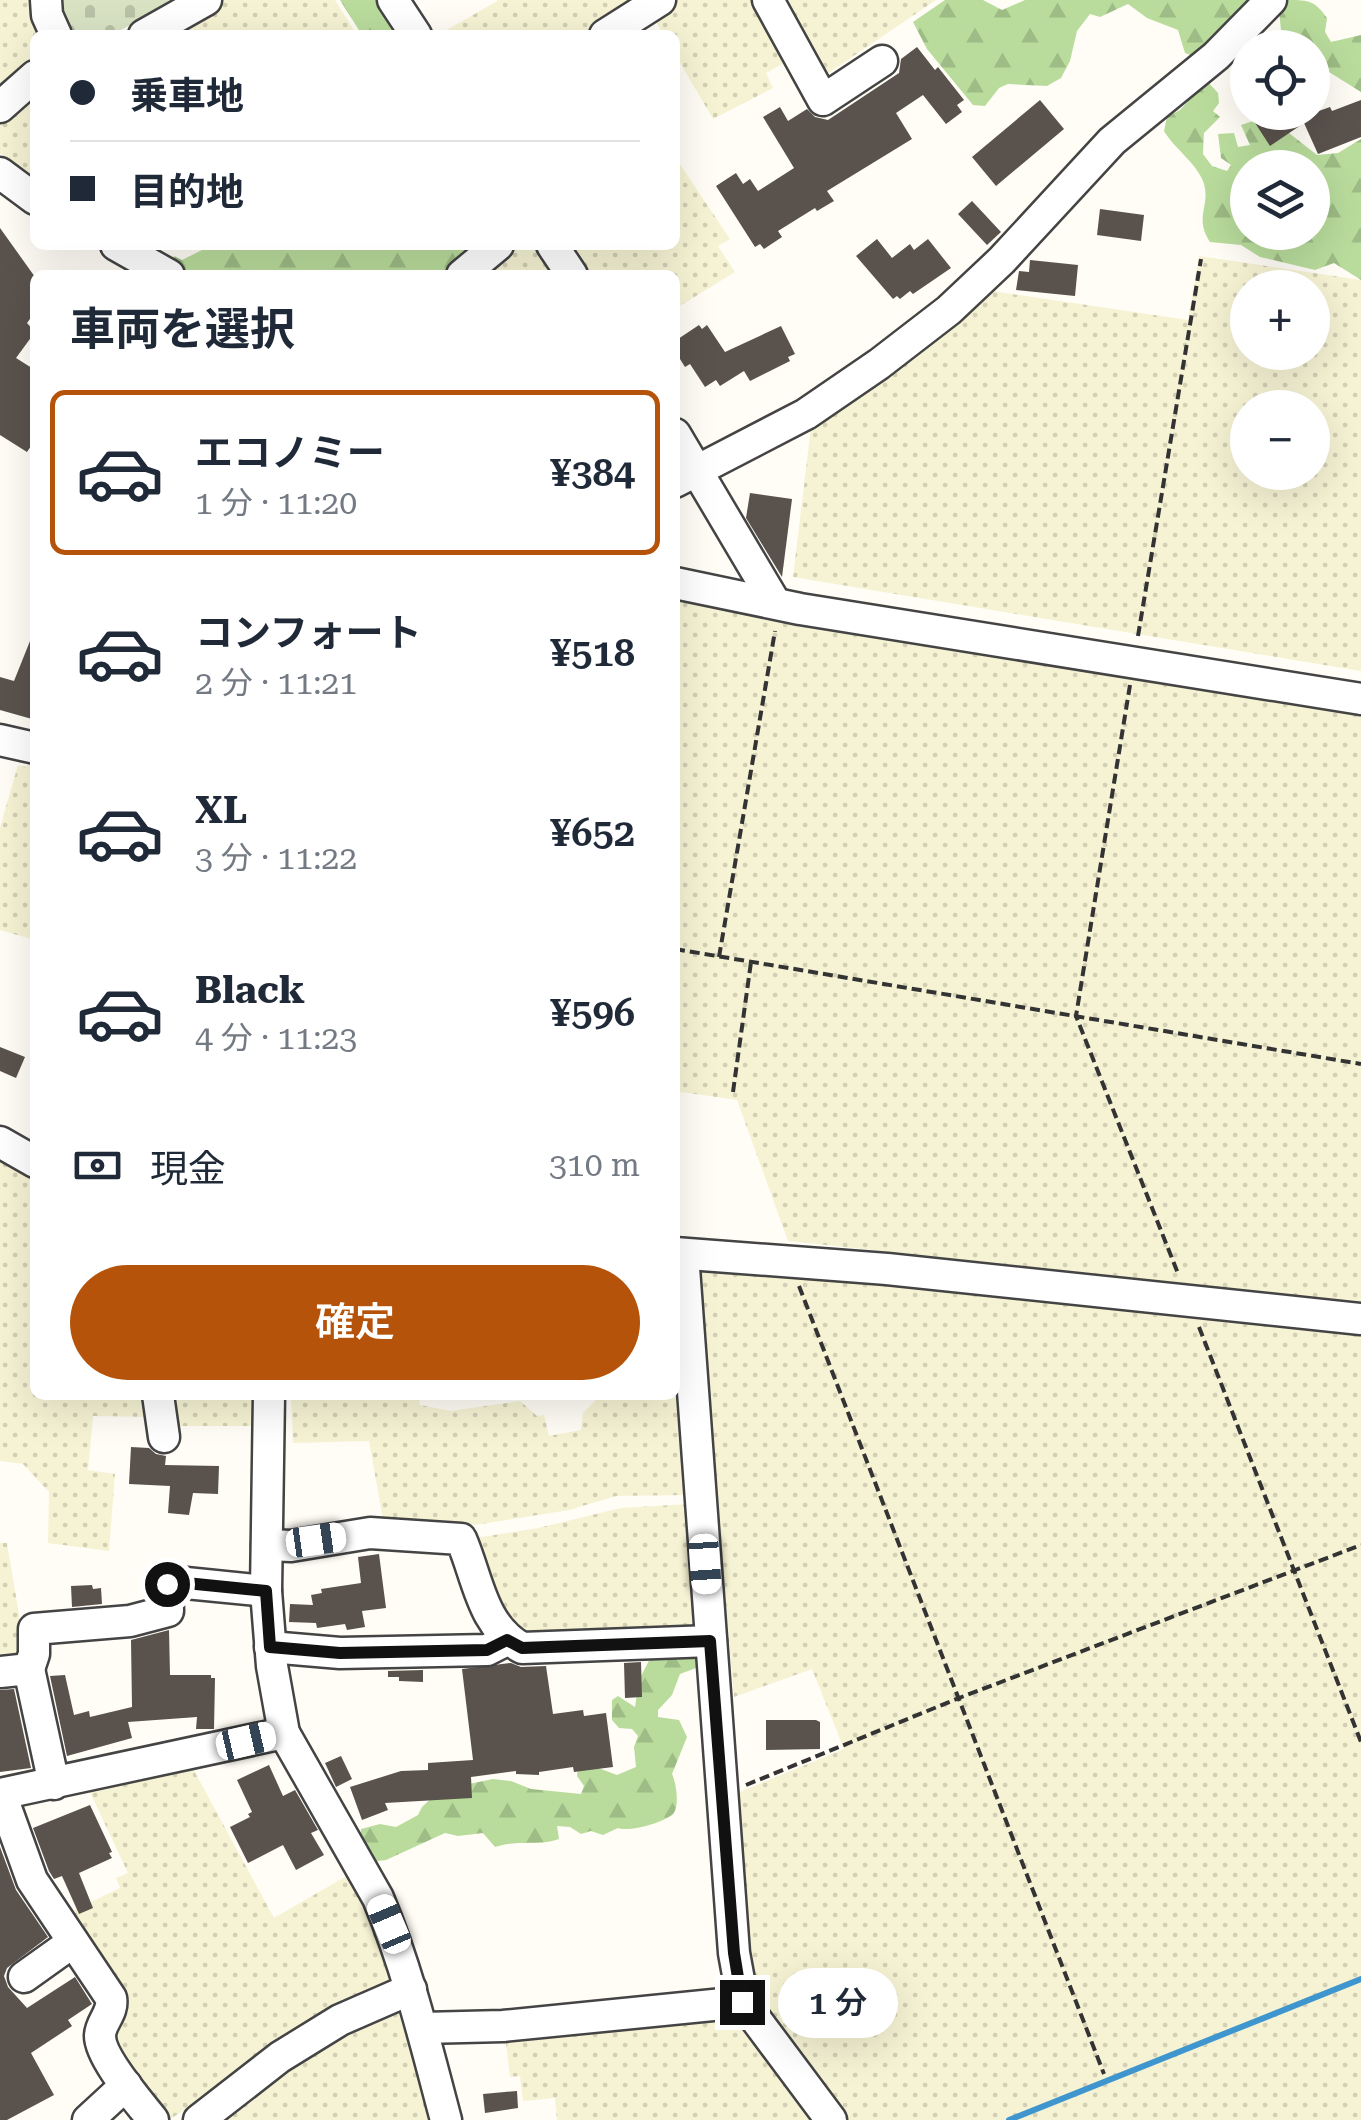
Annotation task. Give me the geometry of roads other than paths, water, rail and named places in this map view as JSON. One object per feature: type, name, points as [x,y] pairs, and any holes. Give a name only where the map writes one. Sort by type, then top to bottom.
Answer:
[{"type":"street","points":[[46,0],[54,30]]},
{"type":"street","points":[[153,30],[206,0]]},
{"type":"street","points":[[393,0],[413,30]]},
{"type":"street","points":[[612,30],[660,0]]},
{"type":"street","points":[[768,0],[823,100],[882,61]]},
{"type":"street","points":[[687,476],[806,414],[948,310],[1002,260],[1112,140],[1216,56],[1271,0]]},
{"type":"street","points":[[0,107],[30,80]]},
{"type":"street","points":[[0,173],[30,195]]},
{"type":"street","points":[[125,250],[159,270]]},
{"type":"street","points":[[468,270],[492,250]]},
{"type":"street","points":[[680,452],[687,476],[777,602]]},
{"type":"street","points":[[680,584],[1361,699]]},
{"type":"street","points":[[0,740],[30,747]]},
{"type":"street","points":[[0,1142],[30,1159]]},
{"type":"street","points":[[680,1254],[1361,1319]]},
{"type":"street","points":[[680,1266],[734,1953],[742,2002],[831,2120]]},
{"type":"street","points":[[159,1400],[164,1437]]},
{"type":"street","points":[[269,1400],[266,1591],[270,1647],[284,1733],[378,1898],[412,1988],[446,2120]]},
{"type":"street","points":[[267,1545],[291,1546],[370,1533],[461,1539],[487,1613],[507,1640],[522,1648],[710,1641]]},
{"type":"street","points":[[54,1784],[14,1671],[34,1654],[34,1629],[130,1621],[168,1611],[167,1584],[266,1591]]},
{"type":"street","points":[[270,1647],[340,1653],[487,1650],[507,1640]]},
{"type":"street","points":[[154,2120],[102,2046],[100,2033],[113,2007],[111,1998],[32,1880],[0,1794],[284,1733]]},
{"type":"street","points":[[24,1978],[74,1942]]},
{"type":"street","points":[[210,2117],[280,2057],[340,2020],[412,1988]]},
{"type":"street","points":[[423,2028],[503,2026],[742,2002]]},
{"type":"street","points":[[88,2120],[126,2085]]},
{"type":"waterway","points":[[1009,2120],[1361,1979]]}]
